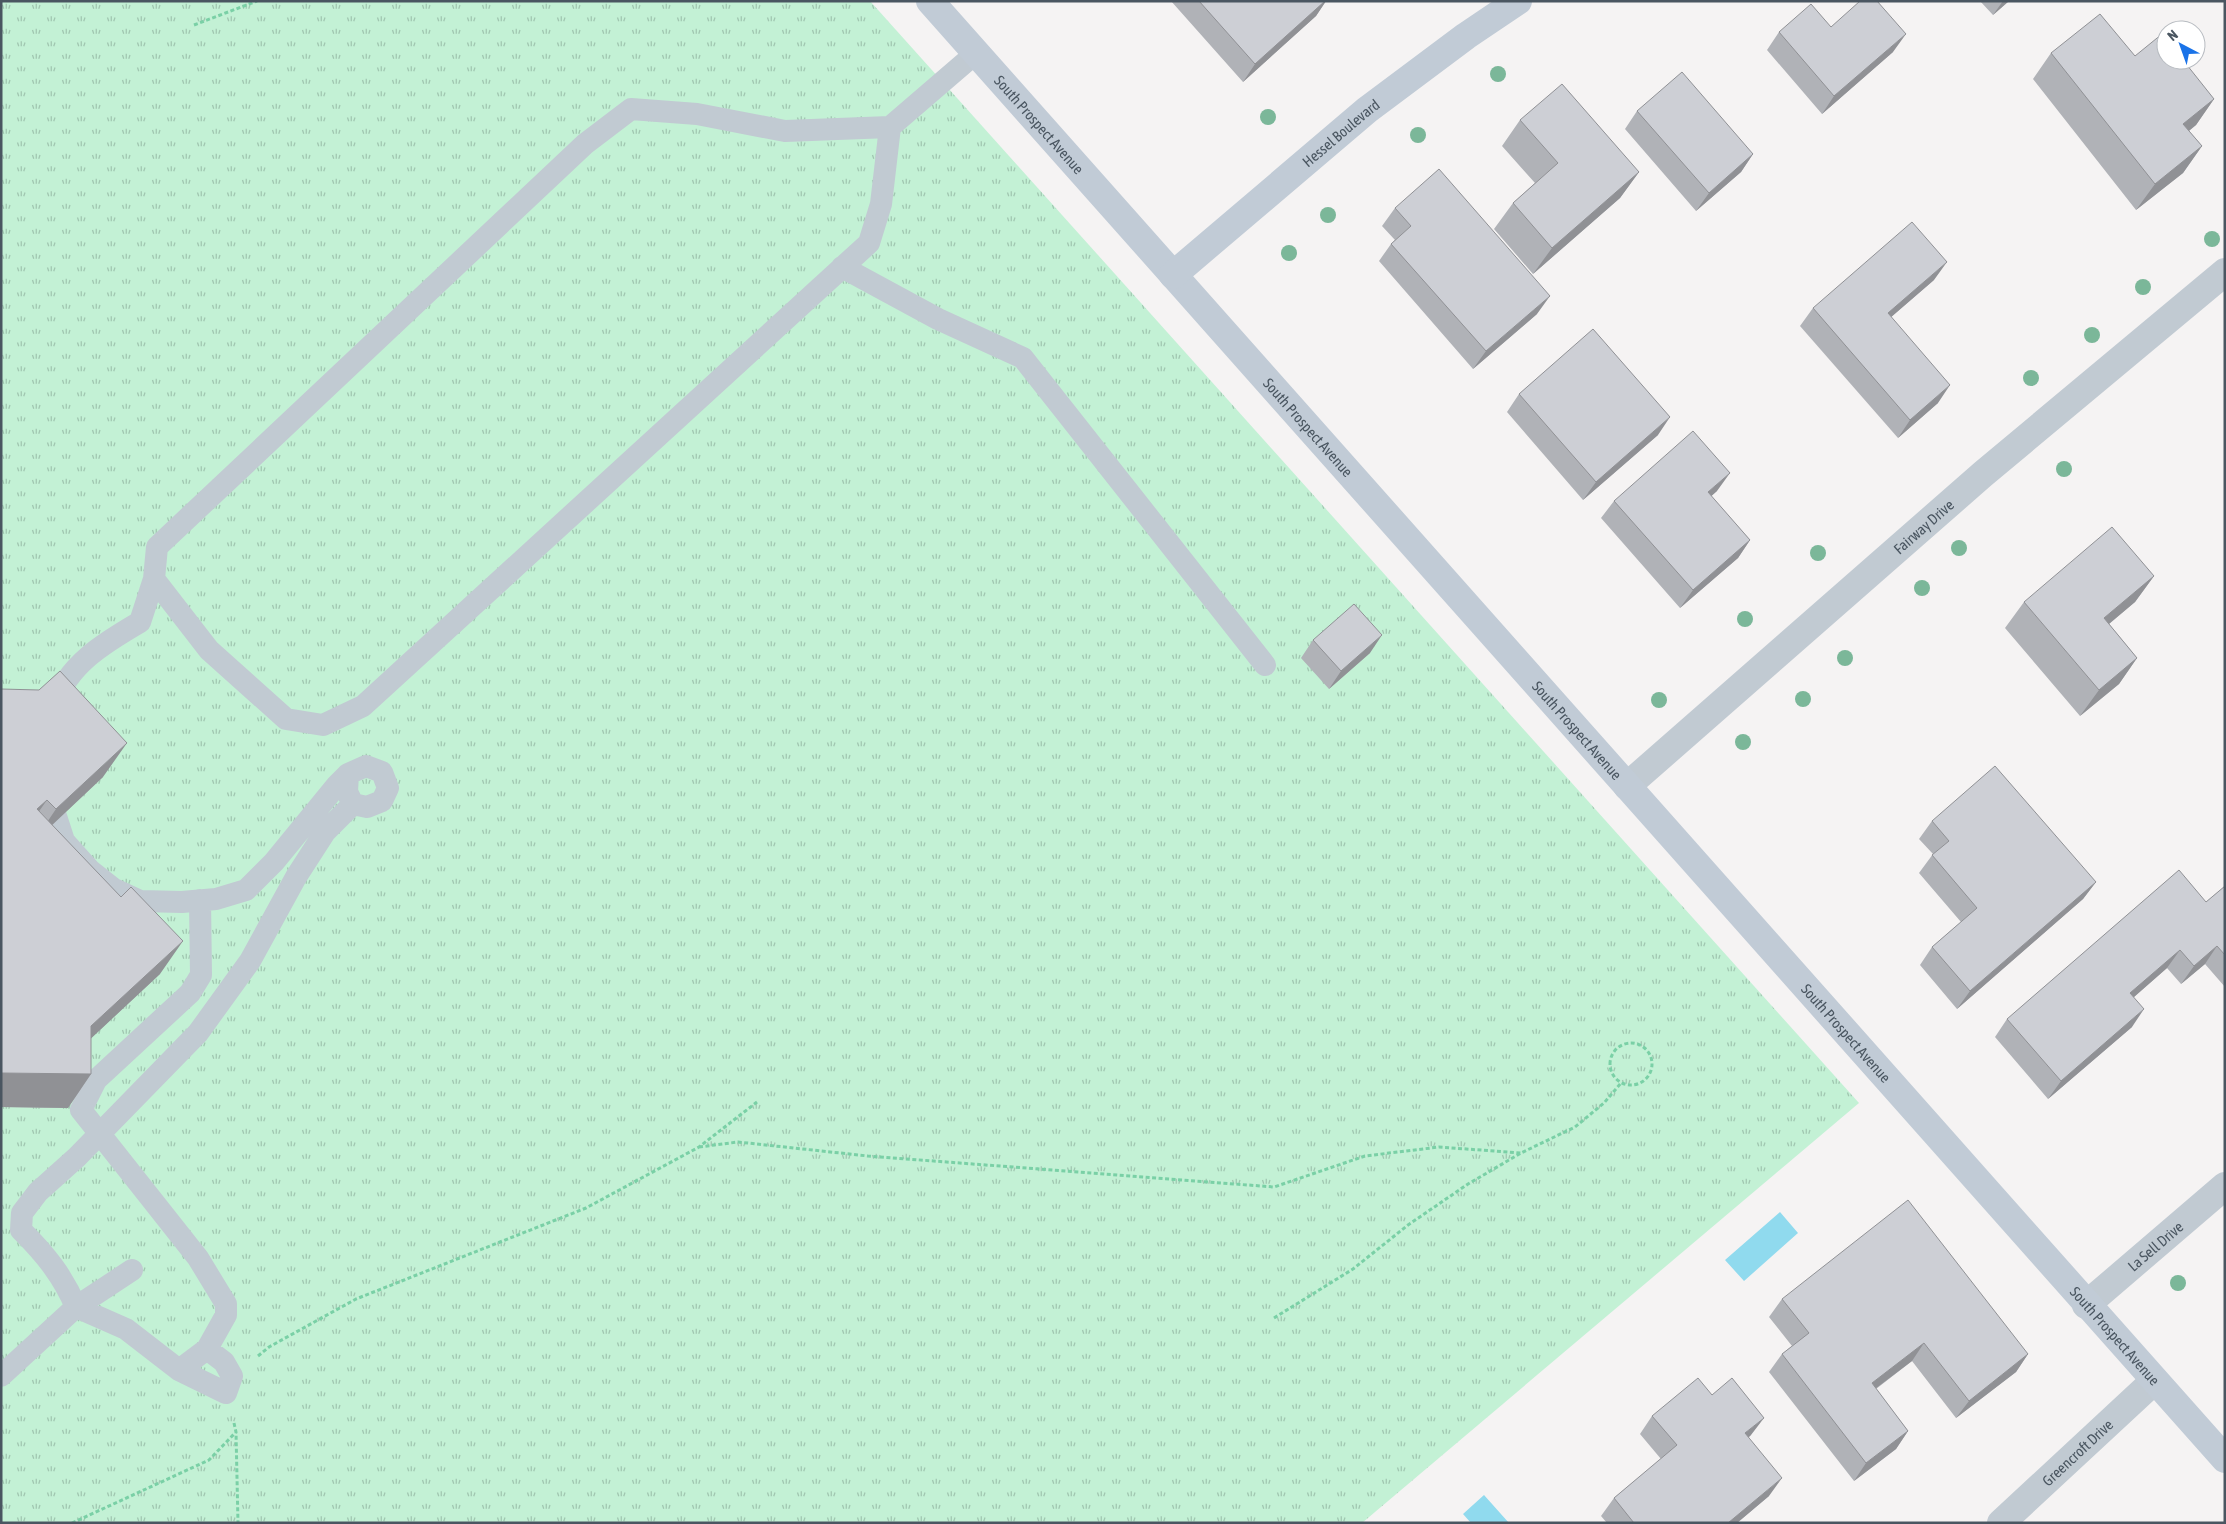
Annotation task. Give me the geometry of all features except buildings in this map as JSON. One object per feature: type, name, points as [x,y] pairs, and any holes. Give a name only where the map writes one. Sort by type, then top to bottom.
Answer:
[{"type":"main road","name":"South Prospect Avenue","points":[[930,1],[2225,1459]]},
{"type":"main road","name":"Hessel Boulevard","points":[[1173,275],[1367,110],[1466,36],[1518,1]]},
{"type":"street","name":"Fairway Drive","points":[[1627,786],[1983,474],[2225,272]]},
{"type":"street","name":"La Sell Drive","points":[[2086,1304],[2225,1186]]},
{"type":"street","name":"Greencroft Drive","points":[[2001,1523],[2154,1381]]},
{"type":"lane","points":[[53,724],[53,708],[58,692],[72,671],[103,643],[140,622],[154,579],[157,547],[585,144],[631,109],[697,114],[785,131],[890,128],[976,53]]},
{"type":"lane","points":[[154,579],[209,650],[286,719],[323,725],[363,706],[869,242],[881,204],[890,128]]},
{"type":"lane","points":[[842,267],[938,319],[1023,358],[1265,665]]},
{"type":"lane","points":[[52,768],[52,804],[64,841],[90,870],[114,889],[140,901],[182,902],[216,899],[246,890],[274,862],[305,822],[348,774],[366,766],[382,772],[388,788],[382,801],[367,807],[353,804]]},
{"type":"lane","points":[[348,774],[347,792],[353,804]]},
{"type":"lane","points":[[207,1349],[224,1362],[229,1384],[179,1370],[126,1330],[76,1307],[67,1286],[47,1256],[21,1230],[22,1213],[38,1192],[77,1157],[198,1032],[250,961],[296,877],[325,832],[353,804]]},
{"type":"lane","points":[[179,1370],[207,1349],[226,1315],[226,1304],[198,1258],[98,1134],[81,1110],[96,1080],[190,993],[201,975],[200,900]]},
{"type":"lane","points":[[1,1376],[76,1307],[132,1270]]},
{"type":"path","points":[[194,25],[250,6],[256,1]]},
{"type":"path","points":[[1629,1043],[1640,1045],[1648,1052],[1652,1063],[1650,1074],[1642,1082],[1631,1086],[1621,1083],[1613,1076],[1609,1065],[1611,1054],[1619,1046],[1629,1043]]},
{"type":"path","points":[[1274,1318],[1353,1269],[1408,1225],[1468,1184],[1521,1153],[1575,1127],[1604,1102],[1621,1083]]},
{"type":"path","points":[[238,1523],[236,1432],[229,1384],[269,1348],[356,1299],[586,1208],[699,1147],[758,1102]]},
{"type":"path","points":[[699,1147],[738,1142],[868,1156],[1274,1187],[1365,1156],[1439,1147],[1521,1153]]},
{"type":"path","points":[[72,1523],[209,1460],[236,1432]]},
{"type":"green space","points":[[1,1],[870,1],[1859,1103],[1362,1523],[1,1523]]},
{"type":"water","points":[[1780,1212],[1798,1233],[1744,1281],[1725,1260]]},
{"type":"water","points":[[1484,1495],[1509,1523],[1471,1523],[1463,1514]]}]
